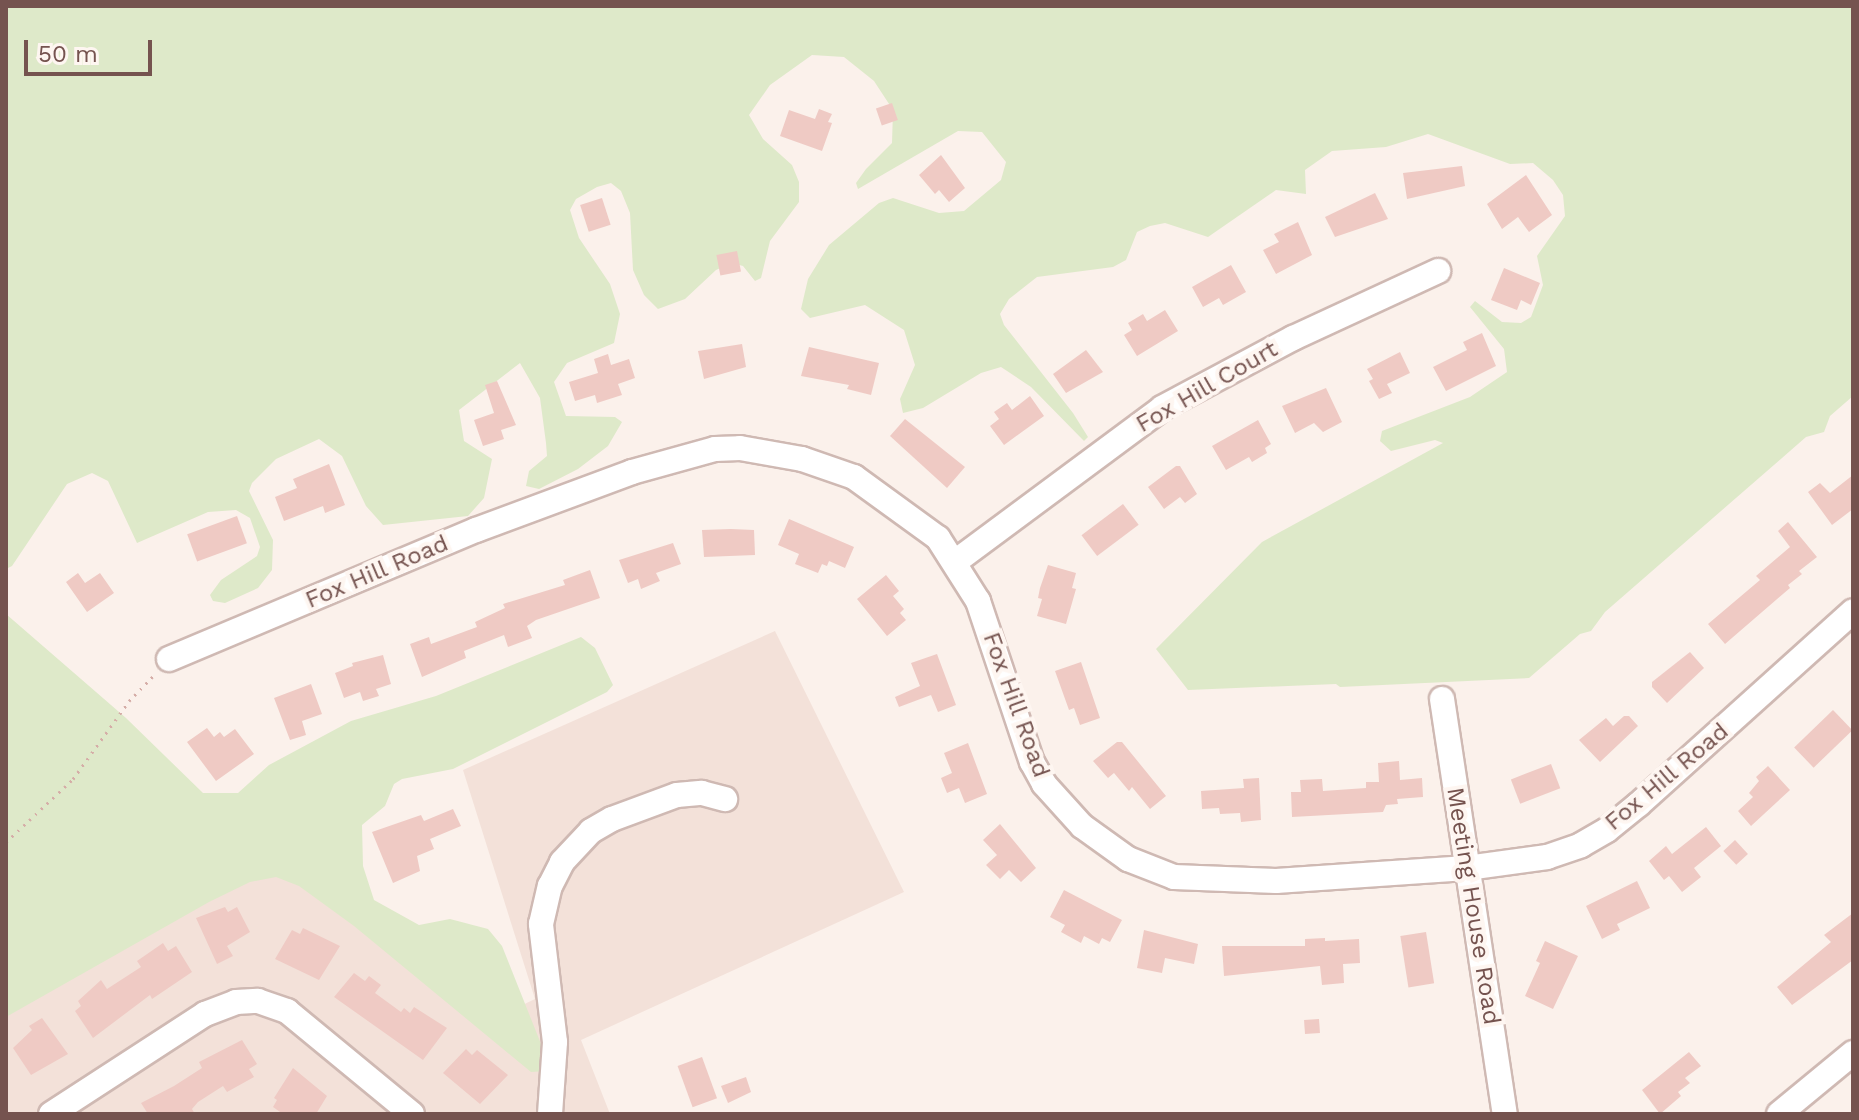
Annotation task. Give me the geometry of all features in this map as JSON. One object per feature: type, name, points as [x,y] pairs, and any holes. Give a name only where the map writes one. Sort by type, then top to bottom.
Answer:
[{"type":"street","name":"Fox Hill Court","points":[[955,562],[1162,408],[1281,344],[1438,271]]},
{"type":"street","name":"Fox Hill Road","points":[[169,659],[476,530],[632,472],[715,449],[740,448],[802,459],[854,477],[938,538],[978,601],[1022,736],[1044,784],[1082,826],[1110,849],[1153,870],[1198,880],[1276,881],[1467,868],[1547,857],[1581,845],[1607,830],[1853,611]]},
{"type":"street","name":"Meeting House Road","points":[[1442,699],[1505,1114]]},
{"type":"street","points":[[550,1114],[555,1042],[541,924],[550,886],[562,862],[591,831],[633,811],[677,795],[702,793],[725,799]]},
{"type":"street","points":[[51,1114],[205,1014],[236,1002],[258,1001],[287,1011],[412,1114]]},
{"type":"street","points":[[1779,1114],[1853,1053]]},
{"type":"path","points":[[6,842],[73,779],[129,701],[169,659]]},
{"type":"shaded area","points":[[775,631],[904,892],[581,1040],[610,1114],[6,1114],[6,1014],[261,850],[487,1022],[535,999],[463,770]]},
{"type":"green space","points":[[6,6],[1853,6],[1853,396],[1830,416],[1824,432],[1806,437],[1605,612],[1591,631],[1580,634],[1529,678],[1188,690],[1156,649],[1262,542],[1443,443],[1435,440],[1391,451],[1380,441],[1382,431],[1470,397],[1507,372],[1504,349],[1470,307],[1475,301],[1502,322],[1521,323],[1531,317],[1543,285],[1537,256],[1565,216],[1563,195],[1553,180],[1533,163],[1510,164],[1428,134],[1386,147],[1332,151],[1305,170],[1306,194],[1276,190],[1208,237],[1165,223],[1150,226],[1137,232],[1126,260],[1113,267],[1037,277],[1009,299],[1000,314],[1004,325],[1073,413],[1088,437],[1084,441],[1031,387],[1001,367],[981,373],[923,408],[903,413],[900,399],[915,365],[904,330],[865,305],[810,318],[801,309],[808,279],[829,245],[879,203],[893,198],[939,213],[964,211],[1001,180],[1006,162],[982,132],[958,131],[858,189],[856,183],[866,169],[892,143],[893,110],[874,81],[844,57],[812,55],[770,85],[749,115],[763,139],[792,165],[799,182],[799,202],[770,241],[761,278],[755,281],[743,266],[732,263],[716,270],[685,299],[658,309],[644,295],[633,270],[630,213],[621,191],[611,183],[576,199],[570,210],[579,238],[610,284],[620,314],[614,343],[567,363],[554,382],[566,416],[615,417],[622,422],[608,446],[578,469],[539,489],[526,486],[529,471],[547,456],[540,398],[520,363],[459,410],[464,441],[492,459],[484,498],[468,516],[383,525],[366,506],[342,456],[319,439],[276,459],[252,483],[249,491],[273,540],[272,570],[258,588],[225,603],[213,601],[210,595],[221,580],[257,556],[260,547],[250,518],[236,510],[208,512],[137,543],[108,481],[92,473],[67,484],[12,566],[6,569]]},
{"type":"green space","points":[[6,614],[126,718],[203,793],[238,793],[269,765],[351,721],[436,696],[581,637],[595,648],[613,685],[607,692],[453,769],[402,779],[394,784],[385,806],[362,825],[363,866],[374,900],[419,925],[450,919],[488,929],[502,946],[547,1059],[546,1071],[531,1072],[354,926],[299,886],[276,877],[250,882],[209,902],[6,1017]]},
{"type":"building","points":[[892,103],[898,120],[882,126],[876,109]]},
{"type":"building","points":[[819,109],[832,114],[822,151],[780,136],[789,110],[815,119]]},
{"type":"building","points":[[941,155],[965,188],[949,202],[939,190],[935,194],[919,175]]},
{"type":"building","points":[[1462,166],[1465,186],[1407,199],[1403,173]]},
{"type":"building","points":[[1526,175],[1552,215],[1529,232],[1518,217],[1502,229],[1487,204]]},
{"type":"building","points":[[1375,193],[1388,219],[1335,237],[1325,217]]},
{"type":"building","points":[[602,198],[611,225],[589,232],[580,205]]},
{"type":"building","points":[[1298,222],[1312,255],[1276,274],[1263,250],[1279,242],[1274,234]]},
{"type":"building","points":[[737,251],[741,272],[720,276],[716,255]]},
{"type":"building","points":[[1231,265],[1246,292],[1223,305],[1219,298],[1203,307],[1192,287]]},
{"type":"building","points":[[1504,268],[1540,283],[1531,305],[1521,300],[1517,310],[1491,300]]},
{"type":"building","points":[[1165,310],[1178,331],[1137,356],[1124,335],[1132,330],[1128,323],[1143,314],[1147,321]]},
{"type":"building","points":[[1482,333],[1496,366],[1446,391],[1433,367],[1467,350],[1463,342]]},
{"type":"building","points":[[742,344],[746,367],[704,379],[698,351]]},
{"type":"building","points":[[809,347],[879,363],[871,395],[847,389],[849,385],[801,376]]},
{"type":"building","points":[[1086,350],[1103,372],[1066,393],[1053,374]]},
{"type":"building","points":[[1400,352],[1410,373],[1387,384],[1392,393],[1379,399],[1369,381],[1373,379],[1367,369]]},
{"type":"building","points":[[608,354],[611,365],[629,359],[635,378],[618,384],[622,395],[597,403],[595,395],[575,401],[569,382],[598,373],[594,359]]},
{"type":"building","points":[[497,381],[516,425],[501,430],[504,439],[483,446],[474,420],[494,413],[485,385]]},
{"type":"building","points":[[1326,388],[1342,422],[1323,432],[1314,423],[1295,433],[1282,406]]},
{"type":"building","points":[[1030,396],[1044,416],[1004,445],[990,426],[999,419],[994,412],[1007,403],[1012,410]]},
{"type":"building","points":[[905,419],[965,467],[947,488],[890,436]]},
{"type":"building","points":[[1258,420],[1271,444],[1265,448],[1267,453],[1252,462],[1249,457],[1226,470],[1212,446]]},
{"type":"building","points":[[329,464],[345,505],[325,513],[323,506],[284,521],[275,497],[297,488],[293,479]]},
{"type":"building","points":[[1180,466],[1197,494],[1185,503],[1180,497],[1164,509],[1148,487]]},
{"type":"building","points":[[1853,475],[1853,509],[1832,525],[1808,492],[1820,483],[1830,493]]},
{"type":"building","points":[[1123,504],[1139,525],[1097,556],[1081,535]]},
{"type":"building","points":[[237,516],[247,543],[197,561],[187,534]]},
{"type":"building","points":[[789,519],[854,547],[845,568],[829,561],[827,566],[822,564],[818,573],[795,564],[799,554],[778,545]]},
{"type":"building","points":[[1788,522],[1817,557],[1799,571],[1802,574],[1788,585],[1790,588],[1725,644],[1708,624],[1760,580],[1756,576],[1790,547],[1778,531]]},
{"type":"building","points":[[702,530],[754,530],[755,555],[704,557]]},
{"type":"building","points":[[673,543],[681,564],[656,573],[660,581],[641,589],[638,579],[628,583],[619,560]]},
{"type":"building","points":[[1048,565],[1076,573],[1072,588],[1076,589],[1066,624],[1037,616],[1042,599],[1038,598],[1040,588]]},
{"type":"building","points":[[590,570],[600,598],[536,620],[527,626],[532,638],[508,647],[504,635],[464,651],[466,658],[422,677],[410,644],[429,637],[431,644],[477,627],[475,622],[505,608],[503,604],[565,585],[563,580]]},
{"type":"building","points":[[78,573],[85,583],[100,573],[114,593],[87,612],[66,582]]},
{"type":"building","points":[[886,575],[899,591],[893,596],[904,609],[900,613],[906,620],[887,636],[857,599]]},
{"type":"building","points":[[1690,652],[1704,668],[1667,703],[1652,687],[1652,682]]},
{"type":"building","points":[[937,654],[956,705],[938,712],[931,695],[899,707],[895,697],[920,686],[911,663]]},
{"type":"building","points":[[383,655],[391,684],[376,689],[379,696],[363,701],[360,692],[344,698],[335,673],[353,666],[352,663]]},
{"type":"building","points":[[1081,662],[1100,718],[1080,725],[1074,708],[1069,710],[1055,671]]},
{"type":"building","points":[[311,684],[322,714],[302,721],[306,735],[290,740],[274,698]]},
{"type":"building","points":[[1833,710],[1852,730],[1814,768],[1794,748]]},
{"type":"building","points":[[1624,716],[1629,716],[1638,726],[1600,762],[1579,740],[1606,718],[1613,726]]},
{"type":"building","points":[[207,728],[214,737],[220,732],[224,737],[235,729],[254,754],[216,781],[187,742]]},
{"type":"building","points":[[1117,742],[1122,742],[1166,796],[1150,809],[1132,787],[1129,791],[1114,773],[1108,778],[1093,761]]},
{"type":"building","points":[[968,743],[987,794],[965,803],[959,788],[947,793],[941,778],[952,773],[944,753]]},
{"type":"building","points":[[1399,761],[1400,780],[1422,778],[1423,797],[1397,799],[1398,804],[1386,805],[1383,812],[1292,817],[1291,792],[1301,792],[1300,780],[1322,779],[1323,791],[1366,788],[1366,782],[1379,782],[1378,763]]},
{"type":"building","points":[[1551,764],[1560,788],[1520,804],[1511,779]]},
{"type":"building","points":[[1768,766],[1790,790],[1751,826],[1738,811],[1753,797],[1749,793],[1759,781],[1756,777]]},
{"type":"building","points":[[1259,778],[1261,820],[1241,822],[1240,813],[1220,814],[1219,808],[1202,809],[1201,791],[1244,788],[1243,779]]},
{"type":"building","points":[[453,809],[461,826],[430,839],[434,849],[417,856],[420,871],[393,883],[372,832],[421,815],[424,821]]},
{"type":"building","points":[[1000,824],[1036,868],[1021,882],[1009,870],[1000,879],[986,865],[997,855],[983,840]]},
{"type":"building","points":[[1706,827],[1721,846],[1694,868],[1701,877],[1682,892],[1669,876],[1664,880],[1649,861],[1666,846],[1672,854]]},
{"type":"building","points":[[1735,840],[1748,854],[1736,865],[1723,851]]},
{"type":"building","points":[[1637,881],[1650,908],[1617,924],[1620,930],[1602,939],[1586,906]]},
{"type":"building","points":[[1064,890],[1122,920],[1110,942],[1102,938],[1099,944],[1084,936],[1081,943],[1061,932],[1065,925],[1050,917]]},
{"type":"building","points":[[225,907],[228,912],[237,907],[250,932],[227,946],[233,956],[217,964],[196,918]]},
{"type":"building","points":[[1853,913],[1853,960],[1792,1005],[1777,987],[1831,942],[1824,935]]},
{"type":"building","points":[[303,928],[340,946],[319,980],[275,959],[292,930],[300,934]]},
{"type":"building","points":[[1144,930],[1198,944],[1194,964],[1165,958],[1162,973],[1137,968]]},
{"type":"building","points":[[1426,932],[1434,983],[1408,987],[1400,936]]},
{"type":"building","points":[[1325,938],[1325,941],[1359,939],[1360,963],[1343,964],[1344,983],[1322,985],[1320,966],[1224,976],[1222,946],[1305,946],[1305,939]]},
{"type":"building","points":[[1545,941],[1578,956],[1553,1009],[1525,996],[1540,963],[1536,961]]},
{"type":"building","points":[[163,943],[168,951],[176,946],[192,972],[152,999],[150,995],[93,1038],[75,1011],[81,1006],[78,1001],[101,980],[107,989],[141,967],[137,961]]},
{"type":"building","points":[[354,973],[365,981],[369,976],[381,985],[375,993],[401,1012],[404,1008],[410,1013],[414,1007],[447,1028],[423,1060],[334,997]]},
{"type":"building","points":[[42,1018],[68,1054],[31,1075],[13,1048],[32,1030],[29,1026]]},
{"type":"building","points":[[1319,1019],[1320,1033],[1305,1034],[1304,1020]]},
{"type":"building","points":[[242,1040],[257,1064],[249,1069],[254,1077],[227,1092],[223,1086],[198,1102],[192,1109],[195,1114],[148,1114],[141,1103],[202,1068],[199,1062]]},
{"type":"building","points":[[466,1049],[472,1055],[477,1050],[508,1075],[480,1104],[443,1073]]},
{"type":"building","points":[[1689,1052],[1701,1066],[1685,1078],[1690,1083],[1678,1092],[1681,1096],[1660,1114],[1642,1090]]},
{"type":"building","points":[[702,1057],[717,1098],[693,1107],[678,1066]]},
{"type":"building","points":[[293,1068],[327,1096],[316,1114],[283,1114],[273,1107],[277,1100],[274,1098]]},
{"type":"building","points":[[746,1077],[751,1092],[728,1103],[721,1086]]}]
